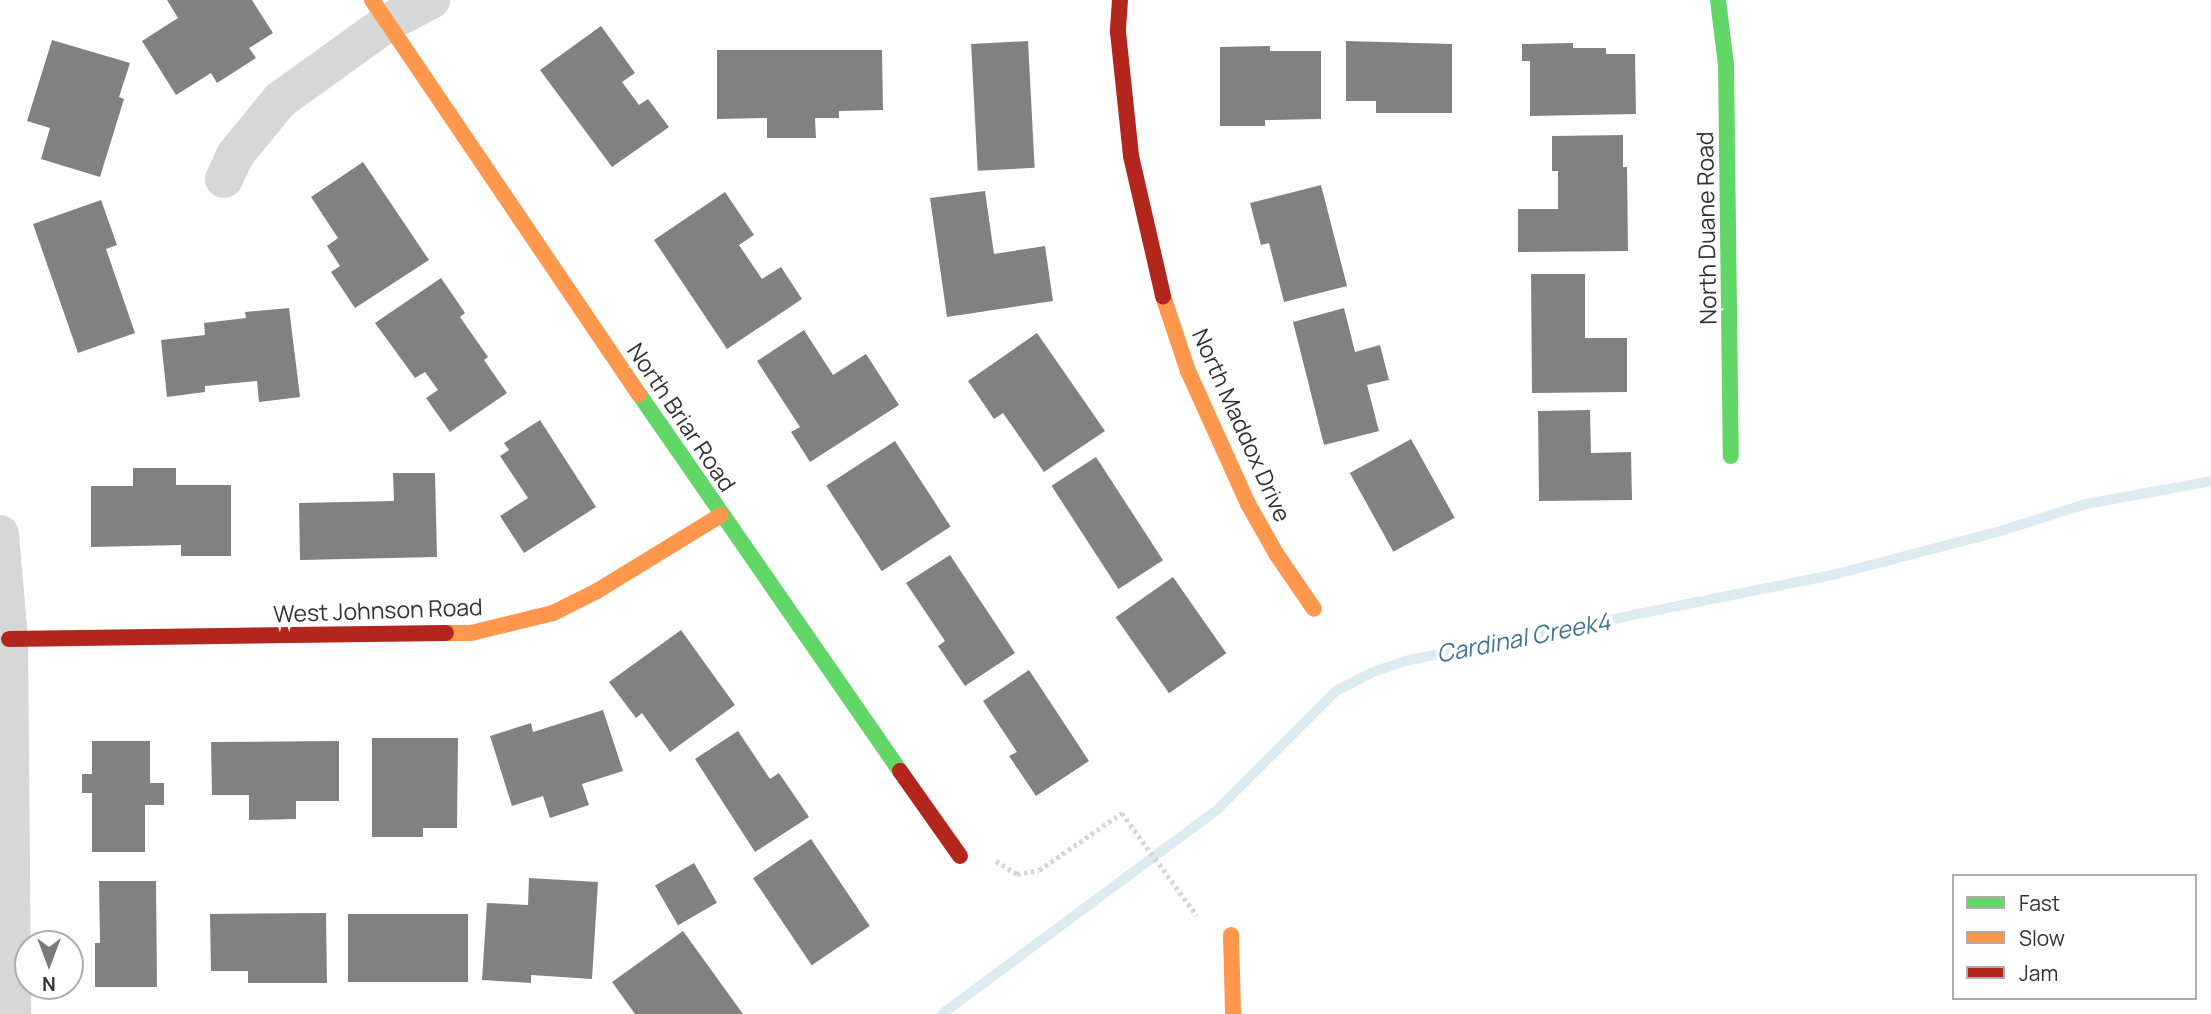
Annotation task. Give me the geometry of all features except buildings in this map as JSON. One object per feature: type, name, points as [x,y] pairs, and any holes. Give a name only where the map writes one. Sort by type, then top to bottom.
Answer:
[{"type":"street","points":[[224,179],[235,155],[280,100],[380,12],[431,0]]},
{"type":"street","name":"North Maddox Drive","points":[[1120,0],[1118,32],[1131,156],[1163,295],[1188,371],[1248,504],[1277,555],[1314,609]]},
{"type":"street","name":"North Duane Road","points":[[1718,0],[1726,65],[1731,456]]},
{"type":"street","name":"North Briar Road","points":[[380,12],[721,515],[960,856]]},
{"type":"street","name":"West Johnson Road","points":[[9,639],[471,633],[553,612],[597,591],[721,515]]},
{"type":"street","points":[[0,534],[9,639],[12,1014]]},
{"type":"street","points":[[1231,935],[1233,1014]]},
{"type":"path","points":[[960,856],[980,852],[1017,874],[1039,870],[1122,813],[1189,905]]},
{"type":"waterway","name":"Cardinal Creek4","points":[[942,1014],[1218,809],[1336,691],[1373,672],[1405,661],[1840,573],[1994,533],[2086,504],[2211,481]]},
{"type":"traffic: fast","points":[[1718,0],[1726,65],[1731,456]]},
{"type":"traffic: fast","points":[[639,394],[900,771]]},
{"type":"traffic: slow","points":[[372,0],[639,394]]},
{"type":"traffic: slow","points":[[1163,296],[1188,371],[1248,504],[1277,555],[1314,609]]},
{"type":"traffic: slow","points":[[446,633],[471,633],[553,613],[597,591],[721,515]]},
{"type":"traffic: slow","points":[[1231,935],[1233,1014]]},
{"type":"traffic: jam","points":[[1120,0],[1118,32],[1131,156],[1163,296]]},
{"type":"traffic: jam","points":[[9,639],[446,633]]},
{"type":"traffic: jam","points":[[900,771],[960,856]]}]
